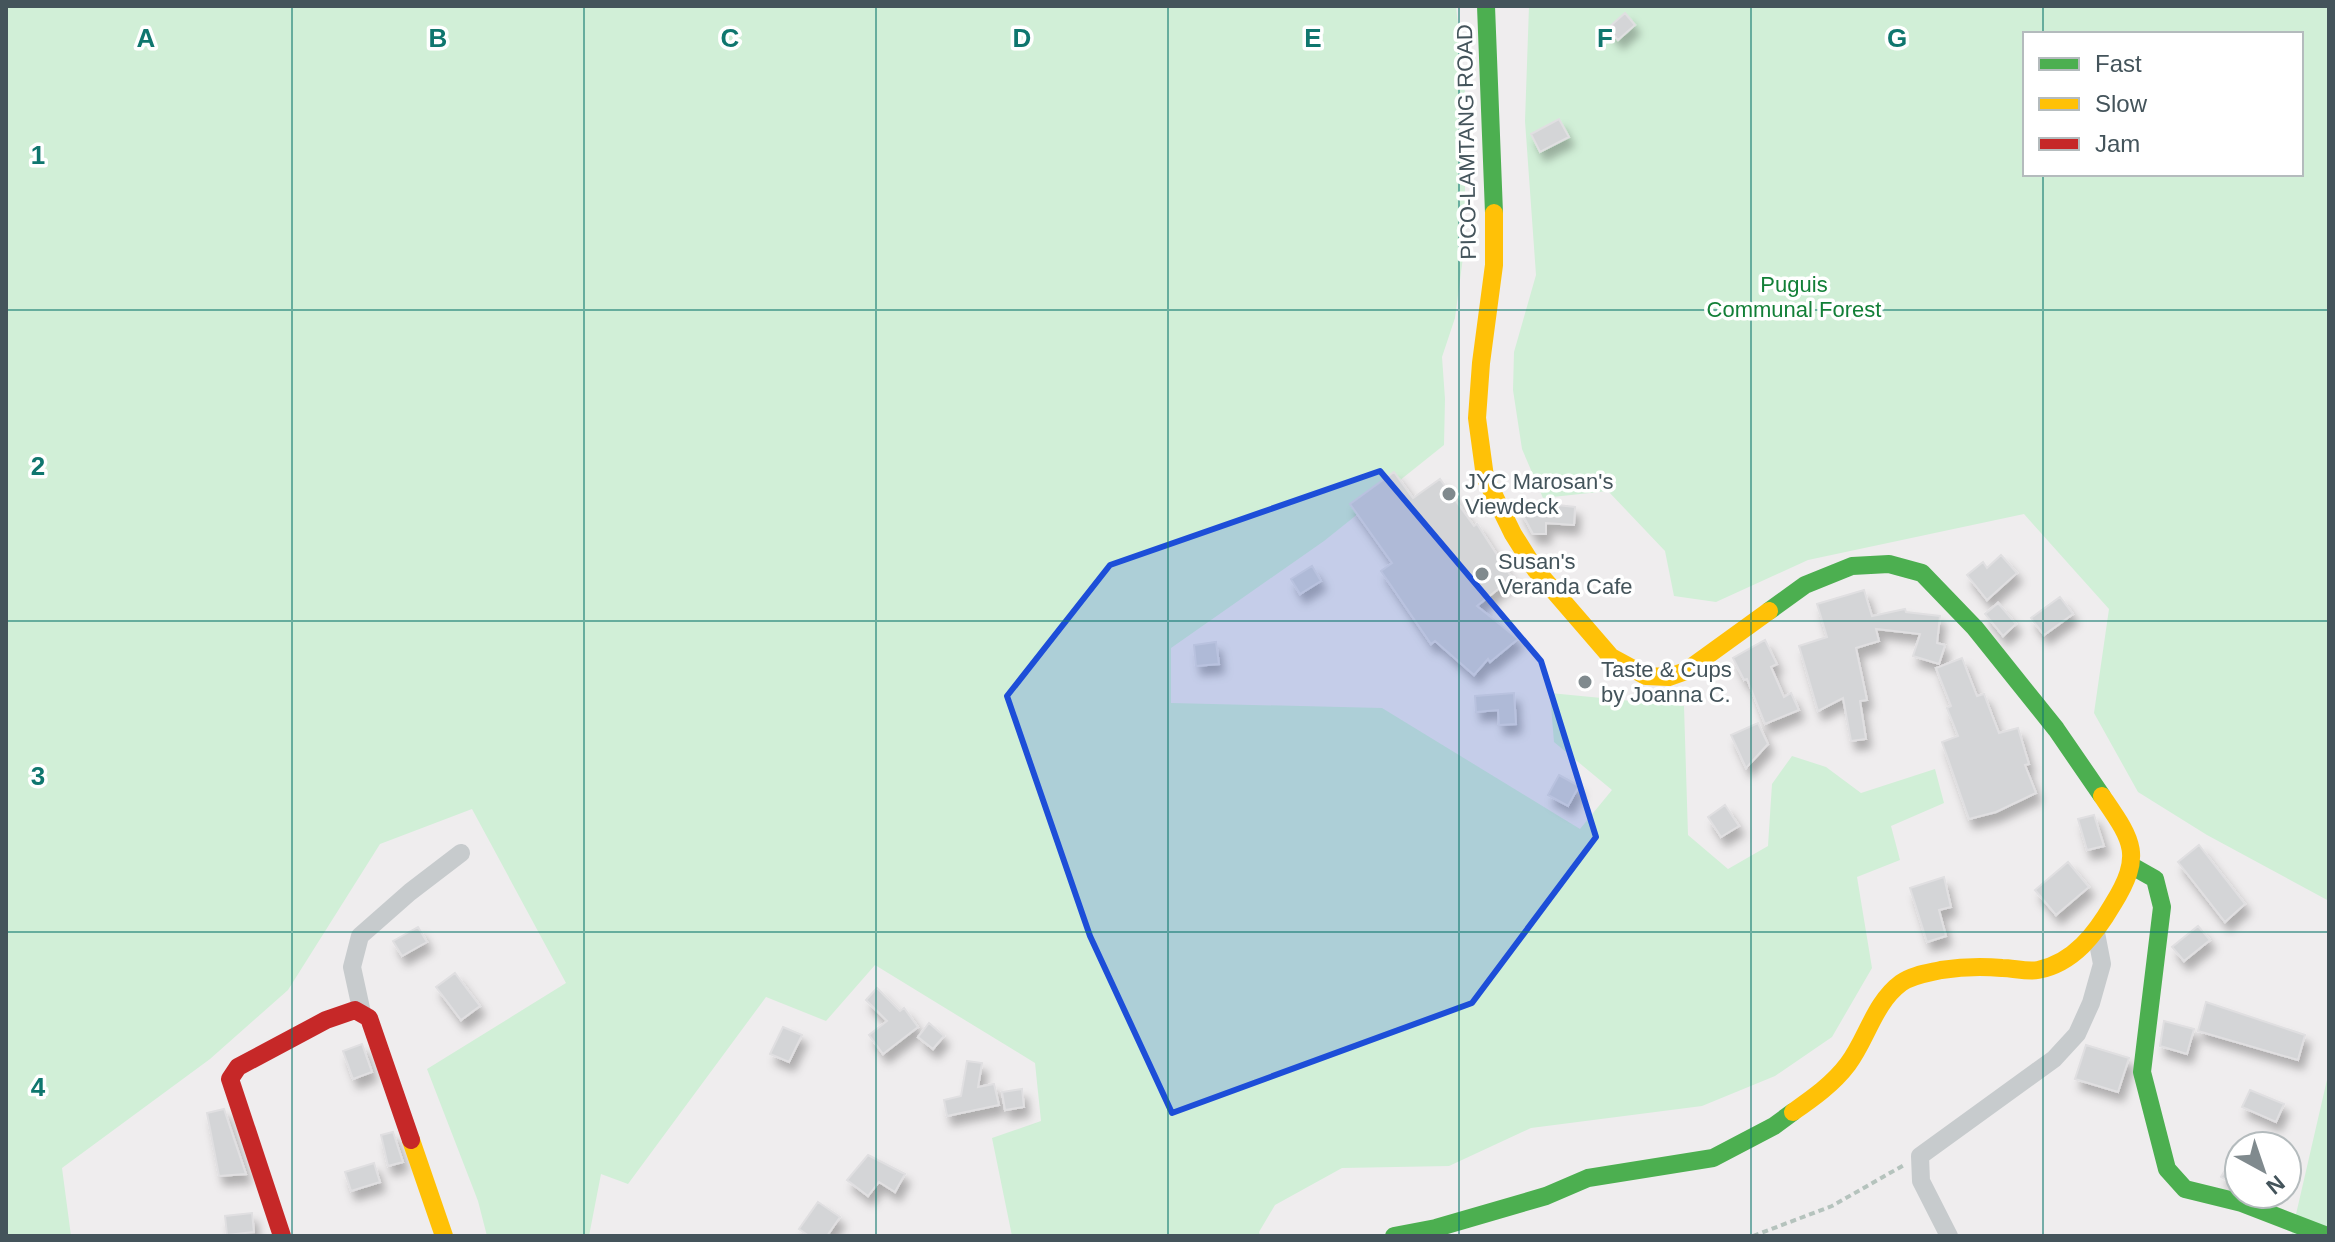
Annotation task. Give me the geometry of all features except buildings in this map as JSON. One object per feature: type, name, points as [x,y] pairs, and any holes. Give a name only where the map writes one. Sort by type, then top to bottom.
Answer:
[{"type":"main road","name":"PICO-LAMTANG ROAD","points":[[1486,6],[1494,265],[1477,418],[1485,477],[1513,534],[1535,569],[1611,657],[1646,676],[1669,677],[1686,671],[1805,585],[1852,566],[1889,564],[1922,573],[1975,628],[2056,729],[2131,841],[2132,866]]},
{"type":"main road","points":[[1394,1236],[1436,1228],[1546,1196],[1588,1178],[1713,1158],[1774,1126],[1823,1091],[1849,1063],[1881,1005],[1901,983],[1920,974],[1947,969],[1991,967],[2037,970],[2068,958],[2096,933],[2121,892],[2132,866],[2155,879],[2162,907],[2142,1072],[2167,1169],[2185,1189],[2242,1203],[2327,1236]]},
{"type":"main road","points":[[282,1236],[230,1079],[238,1067],[326,1020],[355,1010],[369,1018],[444,1236]]},
{"type":"street","points":[[362,1013],[352,967],[360,936],[461,853]]},
{"type":"street","points":[[1949,1236],[1921,1181],[1920,1156],[2054,1059],[2077,1034],[2091,1003],[2102,964],[2096,933]]},
{"type":"path","points":[[1753,1236],[1832,1206],[1920,1156]]},
{"type":"highlighted area","points":[[1380,471],[1541,661],[1596,837],[1472,1003],[1172,1113],[1090,936],[1007,696],[1110,565]]},
{"type":"green space","points":[[6,6],[1456,6],[1465,92],[1465,242],[1455,318],[1442,357],[1444,445],[1324,541],[1171,648],[1171,703],[1382,708],[1580,829],[1612,790],[1554,742],[1550,693],[1684,706],[1688,835],[1728,869],[1768,846],[1772,784],[1792,756],[1826,767],[1861,793],[1935,769],[1944,803],[1891,826],[1900,860],[1857,877],[1872,968],[1832,1037],[1775,1076],[1702,1106],[1531,1128],[1449,1166],[1342,1168],[1275,1205],[1259,1232],[1260,1236],[1012,1236],[992,1138],[1041,1121],[1035,1063],[875,965],[826,1021],[766,997],[628,1184],[601,1174],[589,1236],[487,1236],[478,1201],[427,1069],[566,983],[472,809],[380,844],[288,990],[210,1059],[62,1168],[71,1236],[6,1236]]},
{"type":"green space","name":"Puguis Communal Forest","points":[[1529,6],[2329,6],[2329,901],[2207,835],[2138,792],[2094,713],[2109,609],[2024,514],[1808,560],[1716,602],[1674,596],[1665,551],[1608,491],[1543,498],[1522,449],[1513,390],[1514,352],[1536,275],[1525,121]]},
{"type":"green space","points":[[2329,1071],[2329,1236],[2291,1236],[2297,1210],[2303,1210],[2303,1184]]},
{"type":"traffic: fast","points":[[1486,6],[1494,213]]},
{"type":"traffic: fast","points":[[1769,611],[1805,585],[1852,566],[1889,564],[1922,573],[1975,628],[2056,729],[2102,796]]},
{"type":"traffic: fast","points":[[2132,866],[2155,879],[2162,907],[2142,1072],[2167,1169],[2185,1189],[2242,1203],[2327,1236]]},
{"type":"traffic: fast","points":[[1394,1236],[1436,1228],[1546,1196],[1588,1178],[1713,1158],[1774,1126],[1793,1112]]},
{"type":"traffic: slow","points":[[1494,213],[1494,265],[1477,418],[1485,477],[1513,534],[1535,569],[1611,657],[1646,676],[1669,677],[1686,671],[1769,611]]},
{"type":"traffic: slow","points":[[1793,1112],[1842,1071],[1855,1054],[1877,1011],[1905,980],[1926,973],[1963,968],[2038,970],[2063,961],[2083,945],[2123,887],[2131,859],[2127,836],[2102,796]]},
{"type":"traffic: slow","points":[[411,1140],[444,1236]]},
{"type":"traffic: jam","points":[[282,1236],[230,1079],[238,1067],[326,1020],[355,1010],[369,1018],[411,1140]]},
{"type":"place","name":"JYC Marosan's Viewdeck","points":[[1449,494]]},
{"type":"place","name":"Susan's Veranda Cafe","points":[[1482,574]]},
{"type":"place","name":"Taste & Cups by Joanna C.","points":[[1585,682]]}]
